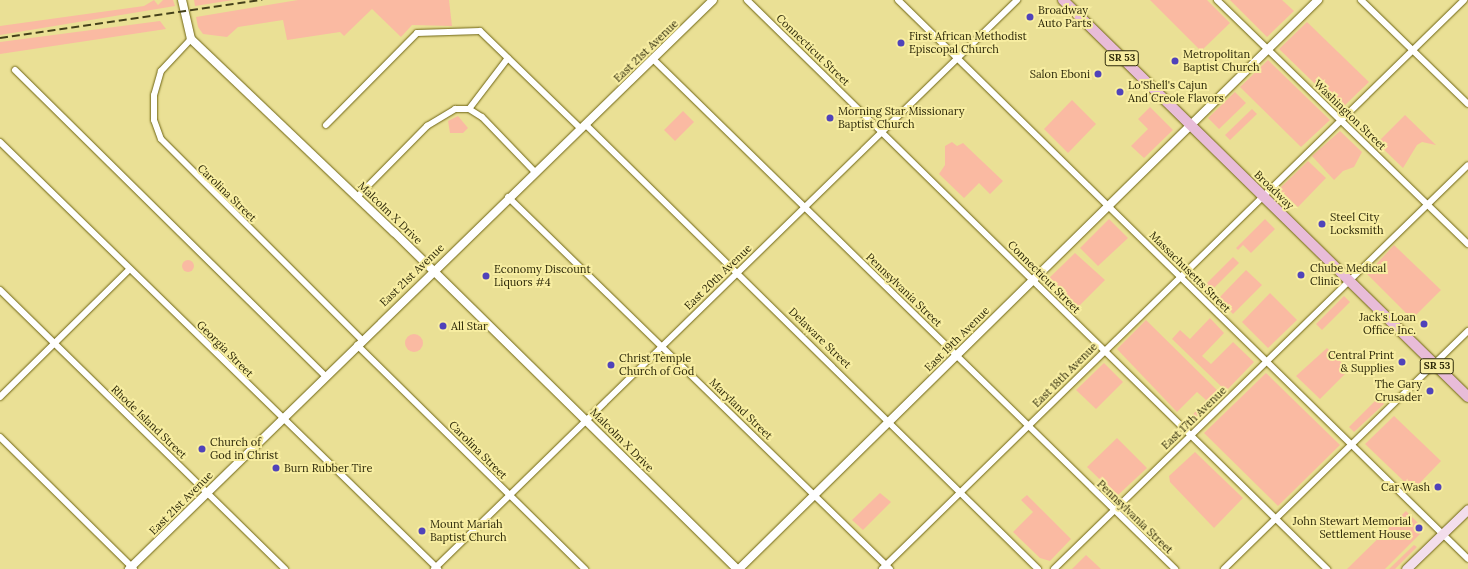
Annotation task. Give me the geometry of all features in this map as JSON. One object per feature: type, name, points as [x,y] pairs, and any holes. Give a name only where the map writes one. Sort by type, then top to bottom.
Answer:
[{"type":"main road","name":"Broadway","points":[[1063,0],[1468,397]]},
{"type":"main road","points":[[1406,569],[1468,509]]},
{"type":"street","points":[[182,0],[191,39]]},
{"type":"street","name":"East 21st Avenue","points":[[132,568],[433,270],[713,0]]},
{"type":"street","name":"Connecticut Street","points":[[747,0],[1327,569]]},
{"type":"street","name":"Massachusetts Street","points":[[898,0],[1468,559]]},
{"type":"street","name":"East 20th Avenue","points":[[436,568],[1016,0]]},
{"type":"street","name":"Washington Street","points":[[1218,0],[1468,244]]},
{"type":"street","name":"East 19th Avenue","points":[[738,569],[1318,0]]},
{"type":"street","points":[[1361,0],[1468,104]]},
{"type":"street","name":"East 18th Avenue","points":[[886,568],[961,491],[1179,276],[1464,0]]},
{"type":"street","name":"Delaware Street","points":[[326,125],[417,33],[480,31],[738,272],[961,491],[1038,569]]},
{"type":"street","name":"Malcolm X Drive","points":[[191,39],[433,270],[738,569]]},
{"type":"street","name":"Carolina Street","points":[[191,39],[162,71],[154,95],[154,120],[161,139],[509,496],[585,569]]},
{"type":"street","points":[[469,109],[508,58]]},
{"type":"street","name":"Pennsylvania Street","points":[[653,59],[1175,569]]},
{"type":"street","points":[[15,70],[325,376]]},
{"type":"street","points":[[357,197],[427,126],[455,109],[469,109],[535,172]]},
{"type":"street","name":"Georgia Street","points":[[0,142],[436,568]]},
{"type":"street","name":"East 17th Avenue","points":[[1054,569],[1468,165]]},
{"type":"street","name":"Maryland Street","points":[[508,197],[814,495],[886,568]]},
{"type":"street","points":[[0,398],[130,269]]},
{"type":"street","name":"Rhode Island Street","points":[[0,290],[285,569]]},
{"type":"street","points":[[1224,569],[1468,331]]},
{"type":"street","points":[[0,437],[132,568]]},
{"type":"shaded area","points":[[154,0],[158,5],[163,0],[173,0],[175,6],[0,35],[0,26],[144,6]]},
{"type":"shaded area","points":[[194,0],[233,0],[195,6]]},
{"type":"shaded area","points":[[298,0],[449,0],[452,26],[412,25],[401,37],[372,9],[344,36],[340,32],[287,40],[283,20],[238,27],[227,37],[203,34],[198,27],[196,17]]},
{"type":"shaded area","points":[[1150,0],[1207,0],[1230,23],[1201,51]]},
{"type":"shaded area","points":[[1230,0],[1282,0],[1294,11],[1267,37]]},
{"type":"shaded area","points":[[160,21],[166,29],[0,54],[0,42]]},
{"type":"shaded area","points":[[1307,22],[1369,82],[1341,109],[1279,49]]},
{"type":"shaded area","points":[[1268,60],[1330,120],[1301,147],[1240,87]]},
{"type":"shaded area","points":[[1235,92],[1246,103],[1219,129],[1208,118]]},
{"type":"shaded area","points":[[1072,100],[1096,124],[1068,153],[1044,129]]},
{"type":"shaded area","points":[[1150,107],[1173,130],[1144,158],[1131,146],[1148,129],[1138,119]]},
{"type":"shaded area","points":[[1252,109],[1257,114],[1230,140],[1225,135]]},
{"type":"shaded area","points":[[683,111],[694,122],[675,141],[664,130]]},
{"type":"shaded area","points":[[1405,115],[1436,145],[1422,142],[1417,145],[1403,168],[1377,143]]},
{"type":"shaded area","points":[[458,116],[468,128],[463,133],[450,133],[448,121]]},
{"type":"shaded area","points":[[1340,131],[1362,152],[1354,167],[1343,171],[1334,180],[1312,156]]},
{"type":"shaded area","points":[[952,142],[957,146],[963,143],[1003,181],[990,194],[979,183],[964,198],[939,174],[945,165],[945,146]]},
{"type":"shaded area","points":[[1308,161],[1326,178],[1298,207],[1279,189]]},
{"type":"shaded area","points":[[1109,219],[1128,238],[1098,266],[1080,248]]},
{"type":"shaded area","points":[[1265,219],[1275,229],[1251,253],[1243,245],[1238,250],[1236,248]]},
{"type":"shaded area","points":[[1394,245],[1441,290],[1412,319],[1367,274]]},
{"type":"shaded area","points":[[1075,253],[1105,280],[1076,309],[1047,280]]},
{"type":"shaded area","points":[[1233,257],[1239,263],[1210,292],[1204,286]]},
{"type":"shaded area","points":[[186,260],[190,260],[194,266],[190,272],[186,272],[182,268],[182,264]]},
{"type":"shaded area","points":[[1246,270],[1262,285],[1233,314],[1218,299]]},
{"type":"shaded area","points":[[1270,293],[1297,320],[1268,348],[1242,322]]},
{"type":"shaded area","points":[[1344,296],[1350,302],[1322,330],[1316,324]]},
{"type":"shaded area","points":[[1210,318],[1224,333],[1202,356],[1211,364],[1233,342],[1254,362],[1226,391],[1172,339],[1180,330],[1190,339]]},
{"type":"shaded area","points":[[1146,320],[1222,395],[1192,425],[1187,421],[1206,400],[1197,392],[1177,412],[1117,349]]},
{"type":"shaded area","points":[[414,334],[418,335],[422,339],[422,347],[418,351],[414,352],[410,351],[406,347],[405,343],[406,339],[410,335]]},
{"type":"shaded area","points":[[1327,348],[1349,370],[1320,399],[1296,376]]},
{"type":"shaded area","points":[[1104,363],[1123,382],[1096,409],[1076,390]]},
{"type":"shaded area","points":[[1266,373],[1340,445],[1278,506],[1204,433]]},
{"type":"shaded area","points":[[1378,398],[1384,404],[1354,432],[1349,427]]},
{"type":"shaded area","points":[[1394,416],[1441,461],[1413,490],[1365,444]]},
{"type":"shaded area","points":[[1117,438],[1147,468],[1117,496],[1087,467]]},
{"type":"shaded area","points":[[1195,452],[1243,498],[1214,528],[1170,482],[1169,476]]},
{"type":"shaded area","points":[[880,493],[891,502],[863,530],[852,520]]},
{"type":"shaded area","points":[[1027,495],[1071,539],[1050,561],[1040,558],[1013,532],[1033,512],[1021,500]]},
{"type":"shaded area","points":[[1406,511],[1422,527],[1421,533],[1385,569],[1347,569]]},
{"type":"shaded area","points":[[1414,545],[1417,547],[1395,569],[1389,569]]},
{"type":"shaded area","points":[[1086,555],[1101,569],[1072,569]]},
{"type":"railway","points":[[0,38],[262,0]]},
{"type":"place","name":"Broadway Auto Parts","points":[[1030,17]]},
{"type":"place","name":"First African Methodist Episcopal Church","points":[[901,43]]},
{"type":"place","name":"Metropolitan Baptist Church","points":[[1175,61]]},
{"type":"place","name":"Salon Eboni","points":[[1098,74]]},
{"type":"place","name":"Lo'Shell's Cajun And Creole Flavors","points":[[1120,92]]},
{"type":"place","name":"Morning Star Missionary Baptist Church","points":[[830,118]]},
{"type":"place","name":"Steel City Locksmith","points":[[1322,224]]},
{"type":"place","name":"Chube Medical Clinic","points":[[1301,275]]},
{"type":"place","name":"Economy Discount Liquors #4","points":[[486,276]]},
{"type":"place","name":"Jack's Loan Office Inc.","points":[[1424,324]]},
{"type":"place","name":"All Star","points":[[443,326]]},
{"type":"place","name":"Central Print & Supplies","points":[[1402,362]]},
{"type":"place","name":"Christ Temple Church of God","points":[[611,365]]},
{"type":"place","name":"The Gary Crusader","points":[[1430,391]]},
{"type":"place","name":"Church of God in Christ","points":[[202,449]]},
{"type":"place","name":"Burn Rubber Tire","points":[[276,468]]},
{"type":"place","name":"Car Wash","points":[[1438,487]]},
{"type":"place","name":"John Stewart Memorial Settlement House","points":[[1419,528]]},
{"type":"place","name":"Mount Mariah Baptist Church","points":[[422,531]]}]
